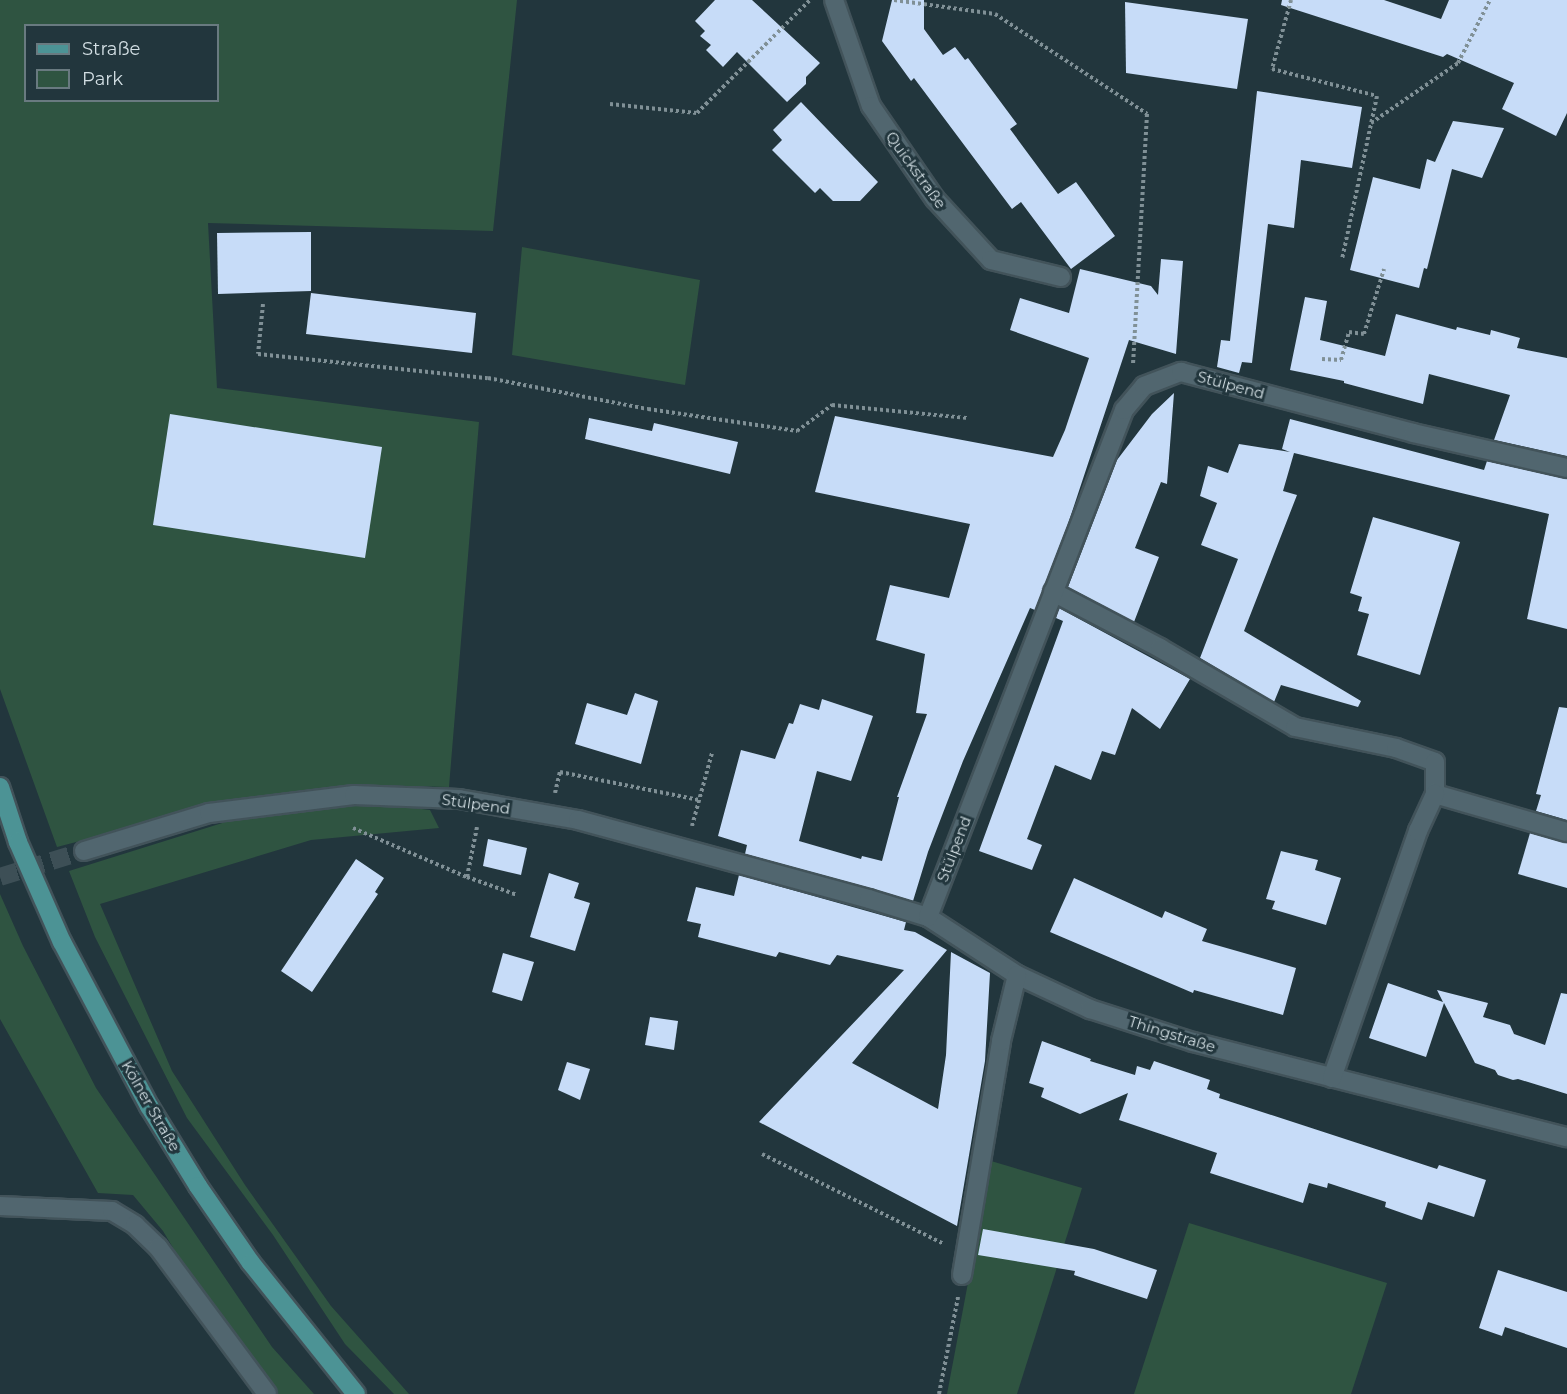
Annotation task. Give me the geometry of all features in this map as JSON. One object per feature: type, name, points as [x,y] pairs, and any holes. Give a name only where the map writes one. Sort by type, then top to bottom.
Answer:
[{"type":"main road","name":"Kölner Straße","points":[[0,787],[18,842],[62,942],[149,1106],[198,1186],[251,1263],[356,1394]]},
{"type":"street","name":"Quickstraße","points":[[834,0],[871,106],[935,199],[991,260],[1062,277]]},
{"type":"street","name":"Stülpend","points":[[84,851],[209,813],[354,795],[459,799],[578,820],[869,898],[928,917],[1124,410],[1144,386],[1181,372],[1413,433],[1567,468]]},
{"type":"street","points":[[1053,592],[1160,648],[1295,727],[1396,748],[1435,762],[1435,794],[1418,831],[1332,1078]]},
{"type":"street","points":[[1435,794],[1567,832]]},
{"type":"street","name":"Thingstraße","points":[[928,917],[1017,975],[1090,1009],[1193,1042],[1567,1137]]},
{"type":"street","points":[[962,1275],[1001,1041],[1017,975]]},
{"type":"street","points":[[0,1206],[112,1210],[135,1225],[158,1247],[267,1394]]},
{"type":"path","points":[[610,104],[697,113],[810,0]]},
{"type":"path","points":[[894,0],[995,14],[1147,114],[1133,363],[1144,386]]},
{"type":"path","points":[[1291,0],[1272,69],[1377,96],[1342,259]]},
{"type":"path","points":[[1371,123],[1458,63],[1490,0]]},
{"type":"path","points":[[1322,359],[1341,360],[1349,332],[1364,334],[1384,269]]},
{"type":"path","points":[[263,304],[258,354],[488,378],[648,409],[797,431],[832,405],[968,418]]},
{"type":"path","points":[[685,850],[712,753]]},
{"type":"path","points":[[549,815],[560,772],[699,800]]},
{"type":"path","points":[[467,877],[481,803]]},
{"type":"path","points":[[353,828],[467,877],[518,895]]},
{"type":"path","points":[[762,1154],[966,1254]]},
{"type":"path","points":[[939,1394],[962,1275]]},
{"type":"green space","points":[[0,0],[517,0],[493,231],[208,223],[217,388],[479,422],[449,787],[366,785],[222,804],[57,847],[0,689]]},
{"type":"green space","points":[[522,247],[700,280],[685,385],[512,355]]},
{"type":"green space","points":[[380,804],[430,810],[439,828],[311,840],[100,904],[172,1071],[245,1185],[331,1306],[409,1394],[394,1394],[345,1344],[273,1235],[187,1118],[95,937],[69,871],[251,814]]},
{"type":"green space","points":[[0,894],[23,946],[96,1088],[272,1347],[314,1394],[274,1394],[235,1351],[163,1231],[133,1195],[98,1193],[0,1019]]},
{"type":"green space","points":[[991,1161],[1082,1188],[1017,1394],[947,1394]]},
{"type":"green space","points":[[1189,1223],[1387,1283],[1351,1394],[1134,1394]]},
{"type":"building","points":[[715,0],[752,0],[820,63],[806,77],[806,84],[787,102],[737,52],[723,67],[706,50],[711,45],[700,36],[705,31],[695,21]]},
{"type":"building","points":[[892,0],[924,0],[924,29],[943,55],[955,47],[965,60],[968,58],[1017,124],[1010,129],[1058,194],[1076,182],[1115,236],[1071,269],[1021,202],[1012,209],[914,78],[911,81],[882,41]]},
{"type":"building","points":[[1282,0],[1384,0],[1441,19],[1449,0],[1567,0],[1567,113],[1556,136],[1502,109],[1514,83],[1447,54],[1443,57],[1281,5]]},
{"type":"building","points":[[1125,2],[1248,19],[1237,89],[1126,73]]},
{"type":"building","points":[[1257,91],[1362,107],[1352,168],[1301,160],[1294,228],[1268,224],[1252,363],[1242,362],[1239,373],[1217,367],[1221,340],[1230,341]]},
{"type":"building","points":[[801,102],[878,182],[860,201],[833,201],[820,188],[815,193],[772,150],[782,140],[773,130]]},
{"type":"building","points":[[1453,121],[1504,128],[1482,178],[1452,169],[1427,269],[1424,268],[1419,288],[1350,270],[1373,177],[1420,189],[1427,159],[1435,162]]},
{"type":"building","points":[[311,232],[311,291],[218,294],[217,233]]},
{"type":"building","points":[[1161,259],[1183,261],[1176,354],[1129,340],[1068,524],[1035,610],[1030,608],[963,761],[928,852],[913,901],[745,854],[747,845],[718,836],[741,750],[775,759],[789,723],[793,724],[800,704],[819,710],[822,699],[873,716],[851,781],[817,771],[799,841],[861,859],[862,856],[882,861],[899,797],[897,797],[927,714],[916,713],[925,654],[876,640],[890,585],[949,598],[970,524],[815,492],[835,416],[1053,457],[1065,430],[1089,358],[1010,330],[1020,298],[1069,313],[1080,269],[1151,286],[1158,295]]},
{"type":"building","points":[[311,293],[476,313],[472,353],[306,334]]},
{"type":"building","points":[[1305,297],[1327,301],[1320,340],[1385,356],[1396,314],[1456,330],[1457,327],[1490,335],[1491,330],[1520,338],[1517,348],[1567,358],[1567,456],[1494,440],[1510,395],[1429,374],[1423,404],[1344,383],[1344,381],[1290,370]]},
{"type":"building","points":[[1174,393],[1167,484],[1161,482],[1135,548],[1159,557],[1134,622],[1068,587],[1117,460],[1152,414]]},
{"type":"building","points":[[170,414],[382,447],[365,558],[153,525]]},
{"type":"building","points":[[589,418],[652,431],[654,423],[738,442],[730,474],[585,439]]},
{"type":"building","points":[[1290,419],[1484,470],[1487,461],[1567,479],[1567,629],[1527,619],[1549,514],[1294,453],[1283,491],[1297,495],[1244,631],[1361,701],[1358,707],[1281,685],[1274,702],[1200,658],[1238,559],[1201,545],[1217,503],[1200,496],[1208,466],[1228,473],[1239,444],[1290,452],[1282,449]]},
{"type":"building","points":[[1373,517],[1460,542],[1420,675],[1357,655],[1369,614],[1358,611],[1362,597],[1350,593]]},
{"type":"building","points":[[1059,608],[1190,679],[1160,729],[1132,708],[1115,755],[1102,751],[1091,780],[1055,765],[1027,839],[1042,845],[1032,870],[979,851],[1063,621],[1056,618]]},
{"type":"building","points":[[635,693],[658,701],[641,764],[575,744],[587,703],[627,715]]},
{"type":"building","points":[[1559,707],[1567,708],[1567,820],[1536,811],[1541,795],[1536,794]]},
{"type":"building","points":[[1530,833],[1567,843],[1567,888],[1518,874]]},
{"type":"building","points":[[488,839],[527,848],[521,875],[483,866]]},
{"type":"building","points":[[1281,851],[1318,860],[1315,870],[1341,878],[1326,925],[1272,909],[1275,901],[1266,899]]},
{"type":"building","points":[[356,859],[384,878],[375,892],[378,894],[312,992],[281,971]]},
{"type":"building","points":[[549,873],[579,883],[574,898],[590,903],[575,951],[530,937]]},
{"type":"building","points":[[739,875],[906,922],[904,930],[915,932],[947,950],[852,1063],[938,1109],[946,1055],[951,952],[990,973],[985,1061],[957,1226],[759,1122],[904,970],[837,955],[830,965],[779,952],[776,957],[698,937],[701,924],[687,921],[696,887],[734,896]]},
{"type":"building","points":[[1074,878],[1162,918],[1165,911],[1207,929],[1202,941],[1296,968],[1283,1015],[1194,990],[1193,993],[1050,932]]},
{"type":"building","points":[[503,953],[534,962],[522,1001],[492,992]]},
{"type":"building","points":[[1388,983],[1443,1002],[1437,990],[1488,1003],[1483,1017],[1510,1025],[1514,1034],[1545,1045],[1561,993],[1567,994],[1567,1094],[1498,1075],[1495,1070],[1475,1063],[1444,1003],[1426,1057],[1369,1038]]},
{"type":"building","points":[[650,1017],[678,1021],[674,1050],[645,1045]]},
{"type":"building","points":[[1042,1041],[1091,1059],[1090,1061],[1135,1075],[1137,1066],[1150,1070],[1154,1061],[1210,1080],[1207,1089],[1220,1094],[1219,1098],[1437,1169],[1439,1165],[1486,1180],[1474,1217],[1428,1202],[1422,1220],[1385,1207],[1386,1202],[1328,1183],[1327,1188],[1309,1183],[1303,1203],[1210,1173],[1217,1153],[1119,1120],[1128,1093],[1080,1114],[1041,1097],[1044,1088],[1029,1083]]},
{"type":"building","points":[[567,1062],[590,1069],[580,1100],[558,1090]]},
{"type":"building","points":[[983,1229],[1094,1249],[1157,1270],[1147,1299],[1074,1275],[1075,1271],[978,1255]]},
{"type":"building","points":[[1498,1270],[1567,1292],[1567,1348],[1505,1327],[1502,1336],[1479,1328]]},
{"type":"tunnel","points":[[0,877],[84,851]]}]
